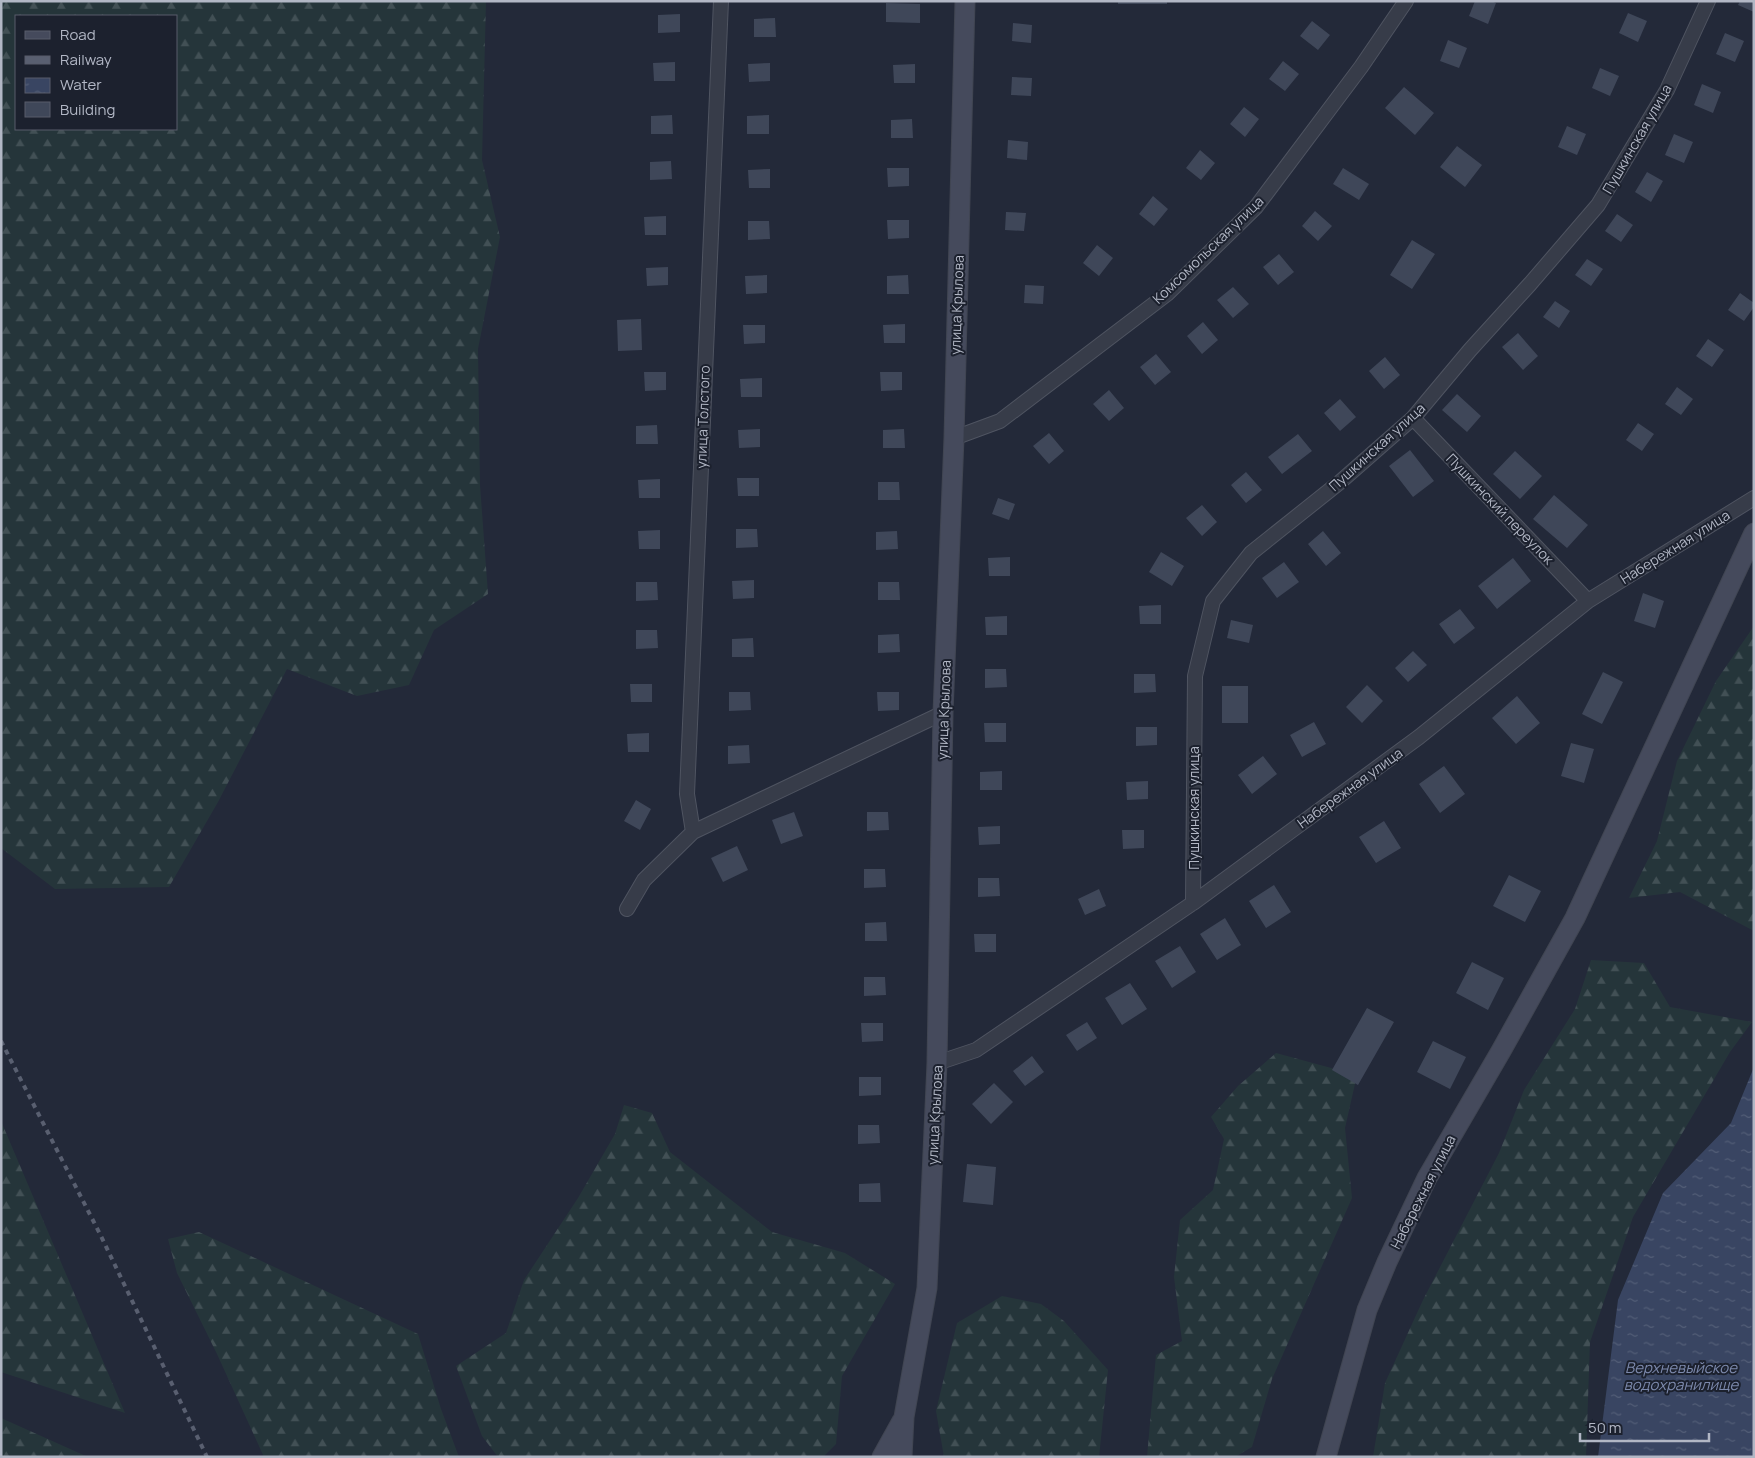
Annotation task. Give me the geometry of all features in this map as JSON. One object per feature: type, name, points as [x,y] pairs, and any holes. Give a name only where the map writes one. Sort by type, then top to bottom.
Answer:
[{"type":"main road","name":"улица Крылова","points":[[904,1417],[927,1288],[937,1063],[943,713],[954,438],[965,1]]},
{"type":"main road","name":"Набережная улица","points":[[1326,1457],[1367,1310],[1386,1262],[1427,1178],[1575,918],[1754,532]]},
{"type":"main road","points":[[882,1457],[904,1417]]},
{"type":"main road","points":[[902,1457],[904,1417]]},
{"type":"street","name":"улица Толстого","points":[[693,832],[687,794],[721,1]]},
{"type":"street","name":"Комсомольская улица","points":[[954,438],[1000,421],[1174,287],[1256,207],[1361,67],[1406,1]]},
{"type":"street","name":"Пушкинская улица","points":[[1193,904],[1195,676],[1213,601],[1251,553],[1340,482],[1413,418],[1470,350],[1598,206],[1667,90],[1708,1]]},
{"type":"street","name":"Пушкинский переулок","points":[[1413,418],[1588,601]]},
{"type":"street","name":"Набережная улица","points":[[937,1063],[976,1050],[1193,904],[1419,737],[1588,601],[1754,498]]},
{"type":"street","points":[[627,909],[644,880],[693,832],[943,713]]},
{"type":"green space","points":[[1,1],[486,1],[482,160],[500,237],[478,349],[480,485],[488,594],[434,630],[409,685],[357,696],[287,669],[218,802],[169,887],[55,889],[1,848]]},
{"type":"green space","points":[[1754,626],[1754,931],[1680,892],[1629,898],[1657,841],[1677,761],[1716,681]]},
{"type":"green space","points":[[1591,960],[1644,963],[1670,1007],[1752,1022],[1730,1052],[1633,1217],[1590,1342],[1586,1457],[1373,1457],[1385,1383],[1423,1300],[1499,1153],[1524,1090],[1575,1009]]},
{"type":"green space","points":[[1276,1053],[1357,1075],[1345,1128],[1352,1198],[1272,1379],[1252,1447],[1235,1457],[1147,1457],[1156,1355],[1182,1341],[1174,1277],[1180,1220],[1213,1190],[1224,1139],[1211,1117],[1238,1086]]},
{"type":"green space","points":[[624,1105],[652,1113],[670,1152],[772,1232],[845,1253],[895,1284],[842,1376],[836,1444],[823,1457],[498,1457],[482,1436],[456,1366],[506,1333],[524,1280],[578,1198],[615,1134]]},
{"type":"green space","points":[[1,1121],[125,1413],[1,1372]]},
{"type":"green space","points":[[199,1232],[418,1334],[441,1409],[459,1457],[264,1457],[217,1354],[177,1273],[168,1239]]},
{"type":"green space","points":[[1002,1296],[1041,1304],[1064,1321],[1108,1370],[1099,1457],[944,1457],[936,1411],[957,1323]]},
{"type":"green space","points":[[1,1418],[88,1457],[1,1457]]},
{"type":"water","name":"Верхневыйское водохранилище","points":[[1754,1067],[1754,1457],[1598,1457],[1618,1300],[1663,1193],[1731,1123]]},
{"type":"building","points":[[1118,1],[1167,1],[1167,4],[1118,4]]},
{"type":"building","points":[[1475,1],[1491,1],[1496,3],[1488,24],[1469,16]]},
{"type":"building","points":[[1740,1],[1754,1],[1754,12],[1738,5]]},
{"type":"building","points":[[886,3],[920,4],[920,23],[886,22]]},
{"type":"building","points":[[1628,13],[1647,21],[1638,42],[1619,33]]},
{"type":"building","points":[[680,14],[680,32],[658,33],[658,15]]},
{"type":"building","points":[[775,18],[776,37],[754,37],[754,19]]},
{"type":"building","points":[[1312,21],[1330,35],[1318,50],[1300,36]]},
{"type":"building","points":[[1013,23],[1032,25],[1031,43],[1012,41]]},
{"type":"building","points":[[1725,33],[1744,41],[1735,62],[1716,54]]},
{"type":"building","points":[[1448,40],[1467,48],[1459,68],[1440,61]]},
{"type":"building","points":[[1283,61],[1299,74],[1285,91],[1269,79]]},
{"type":"building","points":[[675,62],[675,81],[654,81],[653,63]]},
{"type":"building","points":[[770,63],[770,81],[749,82],[748,64]]},
{"type":"building","points":[[915,64],[915,83],[894,83],[893,65]]},
{"type":"building","points":[[1600,68],[1619,76],[1610,96],[1592,88]]},
{"type":"building","points":[[1012,77],[1032,78],[1031,96],[1011,95]]},
{"type":"building","points":[[1702,84],[1721,92],[1713,113],[1694,105]]},
{"type":"building","points":[[1404,87],[1434,113],[1415,135],[1385,108]]},
{"type":"building","points":[[1244,107],[1259,119],[1245,137],[1230,124]]},
{"type":"building","points":[[672,115],[673,134],[651,134],[651,116]]},
{"type":"building","points":[[769,115],[769,134],[747,134],[747,116]]},
{"type":"building","points":[[912,119],[913,138],[891,138],[891,120]]},
{"type":"building","points":[[1567,126],[1586,134],[1577,155],[1558,147]]},
{"type":"building","points":[[1674,134],[1693,142],[1684,163],[1665,155]]},
{"type":"building","points":[[1008,140],[1028,142],[1027,160],[1007,158]]},
{"type":"building","points":[[1457,146],[1482,165],[1465,187],[1440,167]]},
{"type":"building","points":[[1200,150],[1215,163],[1201,180],[1186,168]]},
{"type":"building","points":[[671,161],[672,179],[650,180],[650,162]]},
{"type":"building","points":[[887,168],[909,168],[909,186],[888,187]]},
{"type":"building","points":[[1343,168],[1369,184],[1359,200],[1333,184]]},
{"type":"building","points":[[770,169],[770,188],[749,188],[748,170]]},
{"type":"building","points":[[1647,172],[1663,181],[1651,202],[1635,192]]},
{"type":"building","points":[[1153,196],[1168,209],[1154,226],[1139,214]]},
{"type":"building","points":[[1315,211],[1332,226],[1318,241],[1302,226]]},
{"type":"building","points":[[1006,212],[1026,213],[1024,231],[1005,230]]},
{"type":"building","points":[[1617,214],[1633,225],[1621,242],[1605,231]]},
{"type":"building","points":[[666,216],[666,235],[645,235],[644,217]]},
{"type":"building","points":[[887,220],[909,220],[909,238],[888,239]]},
{"type":"building","points":[[748,221],[769,221],[770,239],[748,240]]},
{"type":"building","points":[[1412,240],[1435,254],[1412,289],[1390,275]]},
{"type":"building","points":[[1097,245],[1113,258],[1099,276],[1083,263]]},
{"type":"building","points":[[1279,254],[1294,272],[1278,285],[1263,267]]},
{"type":"building","points":[[1587,259],[1603,269],[1591,286],[1575,275]]},
{"type":"building","points":[[668,267],[668,285],[647,286],[646,268]]},
{"type":"building","points":[[767,275],[767,293],[746,294],[745,276]]},
{"type":"building","points":[[908,275],[909,294],[887,294],[887,276]]},
{"type":"building","points":[[1025,285],[1044,286],[1043,304],[1024,303]]},
{"type":"building","points":[[1233,287],[1249,304],[1233,318],[1217,300]]},
{"type":"building","points":[[1740,293],[1754,303],[1754,307],[1744,321],[1728,310]]},
{"type":"building","points":[[1555,301],[1570,311],[1559,328],[1543,317]]},
{"type":"building","points":[[641,319],[642,350],[618,351],[617,320]]},
{"type":"building","points":[[1203,322],[1218,340],[1202,354],[1187,336]]},
{"type":"building","points":[[905,324],[905,343],[884,343],[883,325]]},
{"type":"building","points":[[743,325],[765,325],[765,343],[744,344]]},
{"type":"building","points":[[1518,333],[1538,356],[1523,370],[1502,347]]},
{"type":"building","points":[[1708,339],[1724,350],[1712,367],[1696,356]]},
{"type":"building","points":[[1156,354],[1171,372],[1155,385],[1140,367]]},
{"type":"building","points":[[1385,357],[1400,375],[1384,389],[1369,371]]},
{"type":"building","points":[[644,372],[666,372],[666,390],[645,391]]},
{"type":"building","points":[[880,372],[902,372],[902,390],[881,391]]},
{"type":"building","points":[[762,378],[762,397],[741,397],[740,379]]},
{"type":"building","points":[[1677,387],[1693,399],[1681,415],[1665,404]]},
{"type":"building","points":[[1109,390],[1124,408],[1109,421],[1093,404]]},
{"type":"building","points":[[1457,394],[1481,416],[1467,432],[1442,410]]},
{"type":"building","points":[[1340,399],[1356,417],[1340,431],[1324,413]]},
{"type":"building","points":[[1638,423],[1654,434],[1642,451],[1626,440]]},
{"type":"building","points":[[657,425],[658,444],[636,444],[636,426]]},
{"type":"building","points":[[760,429],[760,447],[739,448],[738,430]]},
{"type":"building","points":[[904,429],[905,448],[883,448],[883,430]]},
{"type":"building","points":[[1049,433],[1064,451],[1049,464],[1033,446]]},
{"type":"building","points":[[1298,434],[1312,451],[1282,474],[1268,457]]},
{"type":"building","points":[[1410,450],[1434,481],[1413,497],[1389,466]]},
{"type":"building","points":[[1515,451],[1542,476],[1520,499],[1493,474]]},
{"type":"building","points":[[1246,472],[1262,490],[1246,503],[1231,485]]},
{"type":"building","points":[[737,478],[759,478],[759,496],[738,496]]},
{"type":"building","points":[[660,479],[660,498],[639,498],[638,480]]},
{"type":"building","points":[[878,482],[899,482],[900,500],[878,500]]},
{"type":"building","points":[[1554,495],[1588,525],[1567,548],[1533,519]]},
{"type":"building","points":[[998,498],[1015,504],[1009,520],[992,514]]},
{"type":"building","points":[[1202,505],[1217,522],[1202,536],[1186,518]]},
{"type":"building","points":[[736,529],[757,529],[758,547],[736,548]]},
{"type":"building","points":[[660,530],[660,549],[639,549],[638,531]]},
{"type":"building","points":[[897,531],[898,549],[876,550],[876,532]]},
{"type":"building","points":[[1323,531],[1341,553],[1326,566],[1308,544]]},
{"type":"building","points":[[1161,552],[1184,566],[1172,586],[1149,572]]},
{"type":"building","points":[[1010,557],[1010,576],[989,576],[988,558]]},
{"type":"building","points":[[1513,558],[1531,581],[1497,609],[1478,586]]},
{"type":"building","points":[[1284,562],[1299,582],[1277,598],[1262,578]]},
{"type":"building","points":[[754,580],[754,598],[733,599],[732,581]]},
{"type":"building","points":[[636,582],[657,582],[658,600],[636,601]]},
{"type":"building","points":[[878,582],[899,582],[900,600],[878,600]]},
{"type":"building","points":[[1643,593],[1664,601],[1655,628],[1634,621]]},
{"type":"building","points":[[1161,605],[1161,624],[1140,624],[1139,606]]},
{"type":"building","points":[[1460,609],[1475,628],[1454,644],[1439,624]]},
{"type":"building","points":[[1007,616],[1007,635],[986,635],[985,617]]},
{"type":"building","points":[[1231,620],[1253,625],[1249,643],[1227,638]]},
{"type":"building","points":[[636,630],[657,630],[658,648],[636,649]]},
{"type":"building","points":[[899,634],[900,652],[878,653],[878,635]]},
{"type":"building","points":[[753,638],[754,657],[732,657],[732,639]]},
{"type":"building","points":[[1413,651],[1427,665],[1408,682],[1395,668]]},
{"type":"building","points":[[985,669],[1006,669],[1007,687],[985,688]]},
{"type":"building","points":[[1603,672],[1623,682],[1602,724],[1582,714]]},
{"type":"building","points":[[1134,674],[1155,674],[1156,692],[1134,693]]},
{"type":"building","points":[[630,684],[652,684],[652,702],[631,702]]},
{"type":"building","points":[[1367,685],[1383,701],[1362,723],[1346,707]]},
{"type":"building","points":[[1222,686],[1248,686],[1248,723],[1222,723]]},
{"type":"building","points":[[729,692],[750,692],[751,710],[729,711]]},
{"type":"building","points":[[877,692],[899,692],[899,710],[878,711]]},
{"type":"building","points":[[1517,696],[1540,723],[1516,744],[1492,718]]},
{"type":"building","points":[[1314,722],[1326,744],[1302,757],[1290,735]]},
{"type":"building","points":[[984,723],[1006,723],[1006,742],[985,742]]},
{"type":"building","points":[[1136,727],[1157,727],[1157,745],[1136,746]]},
{"type":"building","points":[[649,733],[649,752],[628,752],[627,734]]},
{"type":"building","points":[[1571,743],[1594,749],[1584,783],[1561,776]]},
{"type":"building","points":[[749,745],[750,763],[728,764],[728,746]]},
{"type":"building","points":[[1263,756],[1277,774],[1252,794],[1238,775]]},
{"type":"building","points":[[1444,766],[1465,794],[1440,813],[1419,784]]},
{"type":"building","points":[[1002,771],[1002,790],[980,790],[980,772]]},
{"type":"building","points":[[1148,781],[1148,799],[1127,800],[1126,782]]},
{"type":"building","points":[[636,800],[651,809],[640,830],[624,821]]},
{"type":"building","points":[[794,812],[803,836],[781,844],[772,820]]},
{"type":"building","points":[[867,812],[888,812],[889,830],[867,831]]},
{"type":"building","points":[[1384,821],[1401,848],[1376,863],[1359,837]]},
{"type":"building","points":[[1000,826],[1000,844],[979,845],[978,827]]},
{"type":"building","points":[[1122,830],[1144,830],[1144,848],[1123,849]]},
{"type":"building","points":[[737,846],[748,870],[723,882],[711,858]]},
{"type":"building","points":[[864,869],[885,869],[886,887],[864,888]]},
{"type":"building","points":[[1509,875],[1541,891],[1525,922],[1493,906]]},
{"type":"building","points":[[978,878],[999,878],[1000,896],[978,897]]},
{"type":"building","points":[[1274,885],[1291,912],[1266,928],[1249,901]]},
{"type":"building","points":[[1099,889],[1106,906],[1085,915],[1078,899]]},
{"type":"building","points":[[1225,918],[1241,945],[1217,960],[1200,934]]},
{"type":"building","points":[[886,922],[887,941],[865,941],[865,923]]},
{"type":"building","points":[[974,934],[996,934],[996,952],[975,952]]},
{"type":"building","points":[[1180,946],[1196,972],[1172,988],[1155,961]]},
{"type":"building","points":[[1472,962],[1504,978],[1488,1010],[1456,993]]},
{"type":"building","points":[[864,977],[885,977],[886,995],[864,996]]},
{"type":"building","points":[[1130,983],[1147,1009],[1122,1025],[1105,998]]},
{"type":"building","points":[[1367,1008],[1394,1022],[1358,1085],[1332,1070]]},
{"type":"building","points":[[1087,1022],[1097,1038],[1077,1051],[1066,1035]]},
{"type":"building","points":[[861,1023],[883,1023],[883,1041],[862,1042]]},
{"type":"building","points":[[1433,1041],[1466,1057],[1450,1089],[1417,1072]]},
{"type":"building","points":[[1032,1056],[1044,1072],[1025,1086],[1013,1071]]},
{"type":"building","points":[[859,1077],[881,1077],[881,1095],[859,1096]]},
{"type":"building","points":[[994,1083],[1013,1102],[991,1124],[972,1104]]},
{"type":"building","points":[[858,1125],[879,1125],[880,1143],[858,1144]]},
{"type":"building","points":[[967,1164],[996,1167],[993,1205],[963,1202]]},
{"type":"building","points":[[880,1183],[881,1202],[859,1202],[859,1184]]},
{"type":"railway","points":[[1,1041],[101,1236],[207,1457]]}]
